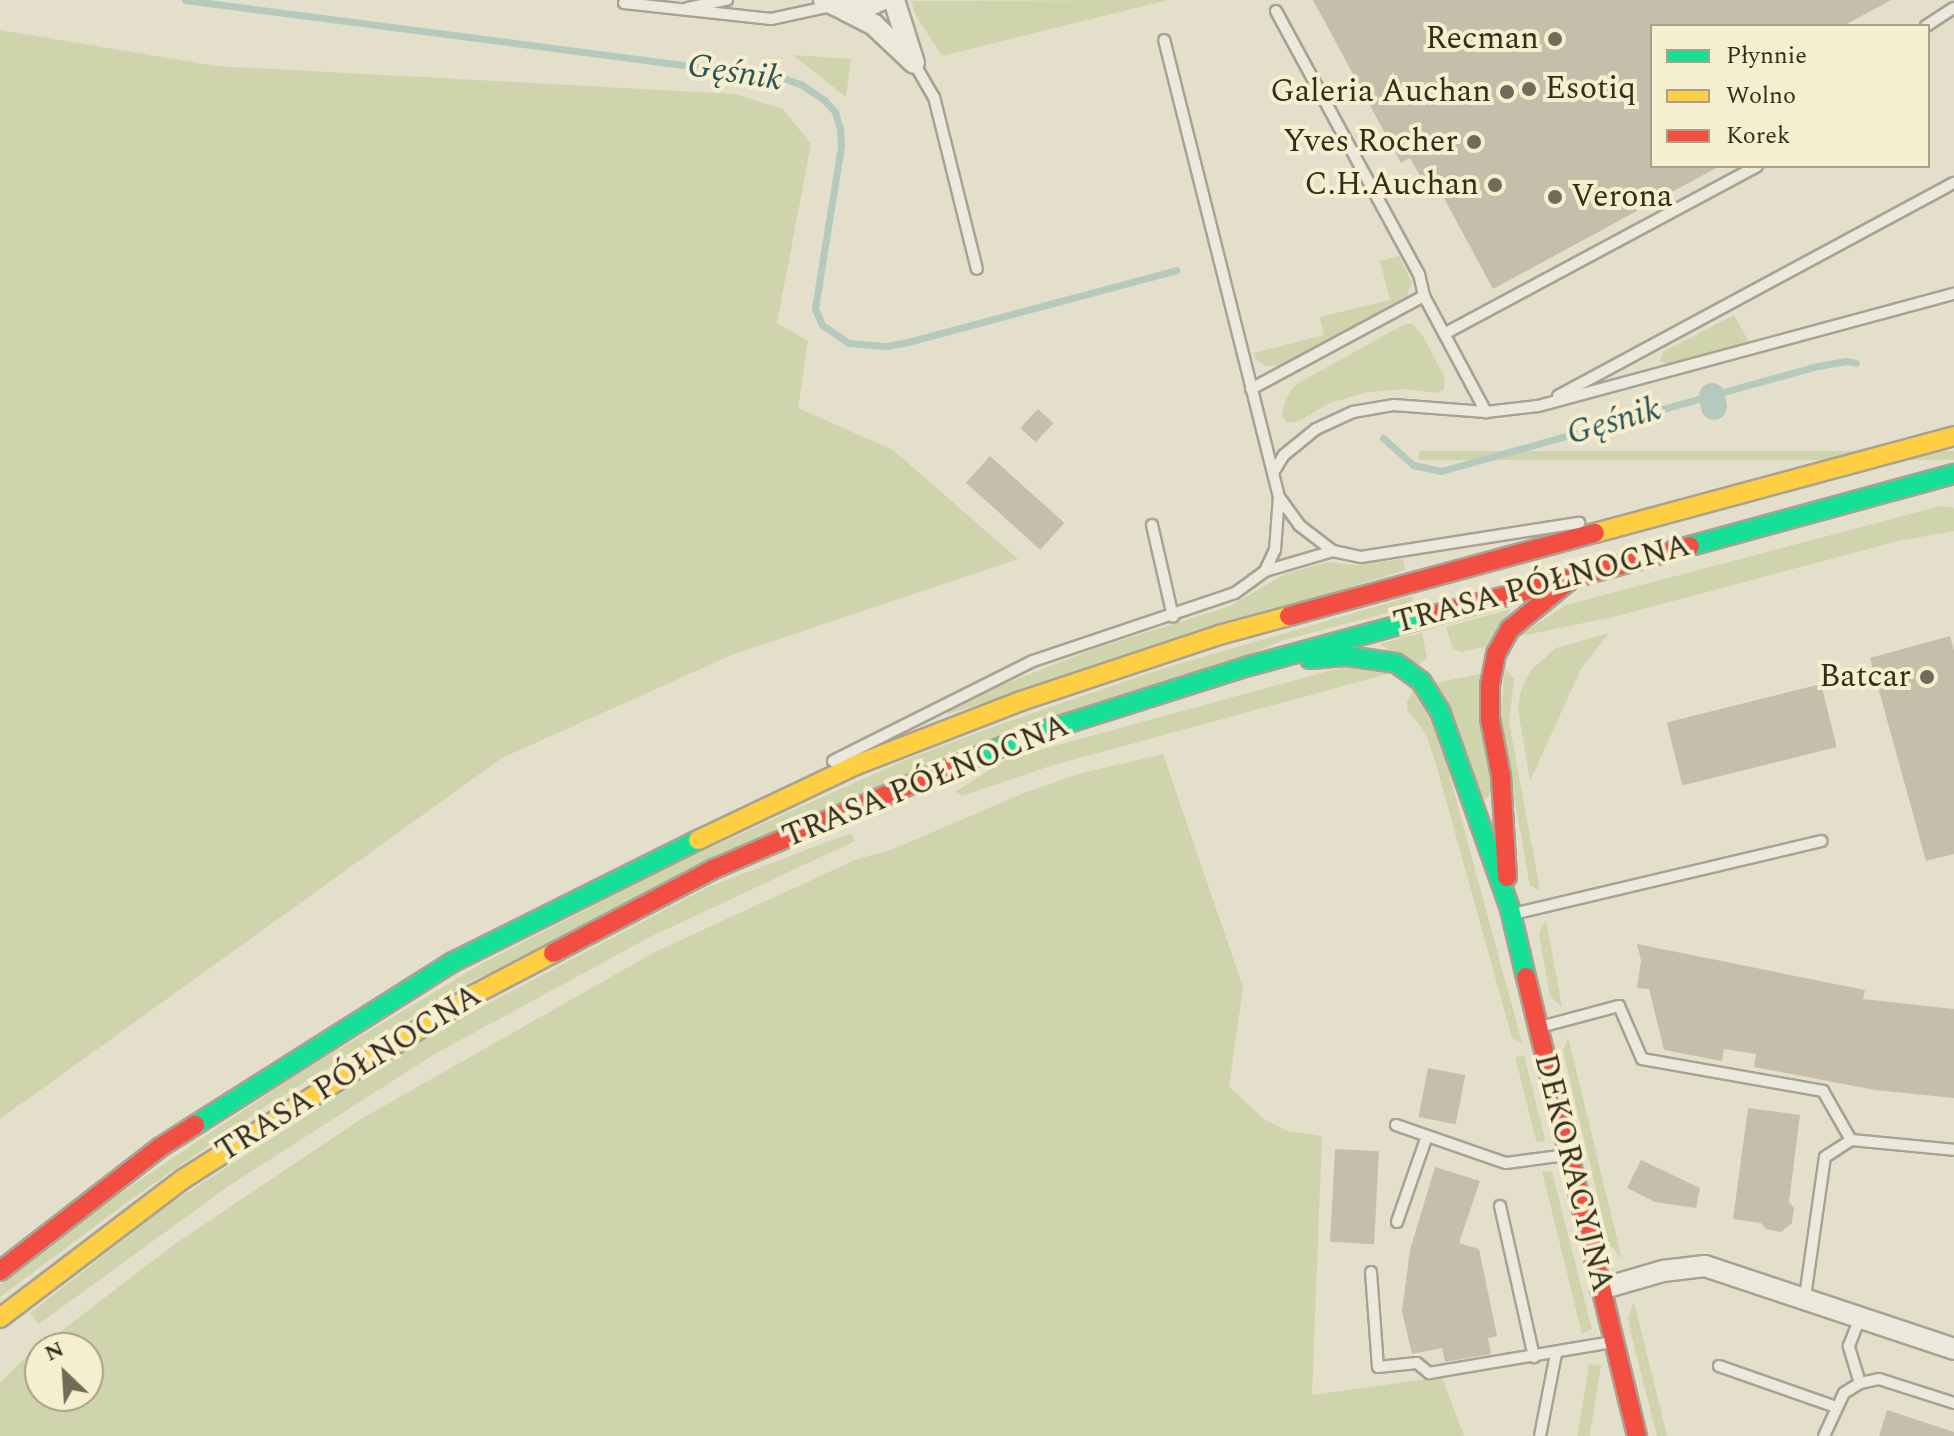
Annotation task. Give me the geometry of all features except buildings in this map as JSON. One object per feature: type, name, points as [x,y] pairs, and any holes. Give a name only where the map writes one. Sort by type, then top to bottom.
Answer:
[{"type":"main road","name":"TRASA PÓŁNOCNA","points":[[0,1271],[159,1148],[453,962],[528,921],[783,797],[1021,701],[1219,635],[1637,519],[1954,436]]},
{"type":"main road","name":"TRASA PÓŁNOCNA","points":[[0,1318],[183,1179],[475,994],[714,869],[870,800],[1034,734],[1249,666],[1954,474]]},
{"type":"main road","name":"DEKORACYJNA","points":[[1510,912],[1501,776],[1490,719],[1490,685],[1496,654],[1510,629],[1574,576]]},
{"type":"main road","name":"DEKORACYJNA","points":[[1249,666],[1347,656],[1396,663],[1421,681],[1432,695],[1448,730],[1463,785],[1510,912],[1637,1436]]},
{"type":"street","points":[[834,5],[859,10],[881,0]]},
{"type":"street","points":[[894,0],[914,63]]},
{"type":"street","points":[[834,5],[874,25],[914,63]]},
{"type":"street","points":[[1601,1289],[1663,1271],[1705,1266],[1954,1349]]},
{"type":"lane","points":[[674,10],[727,0]]},
{"type":"lane","points":[[624,3],[771,19],[834,5]]},
{"type":"lane","points":[[1929,24],[1954,8]]},
{"type":"lane","points":[[1276,11],[1419,274],[1424,296],[1486,412]]},
{"type":"lane","points":[[1164,40],[1279,497],[1275,550],[1265,571]]},
{"type":"lane","points":[[914,63],[934,97],[977,269]]},
{"type":"lane","points":[[1444,334],[1753,168]]},
{"type":"lane","points":[[1538,406],[1954,183]]},
{"type":"lane","points":[[1273,473],[1284,455],[1316,429],[1353,412],[1394,405],[1486,412],[1538,406],[1954,294]]},
{"type":"lane","points":[[1251,389],[1424,296]]},
{"type":"lane","points":[[1279,497],[1299,525],[1333,551],[1361,557],[1397,554],[1551,525],[1637,519]]},
{"type":"lane","points":[[1152,525],[1173,617]]},
{"type":"lane","points":[[783,797],[845,752],[985,683],[1104,636],[1173,617],[1235,593],[1265,571],[1333,551]]},
{"type":"lane","points":[[1510,912],[1821,841]]},
{"type":"lane","points":[[1538,1027],[1619,1006],[1642,1059],[1823,1091],[1851,1140]]},
{"type":"lane","points":[[1396,1125],[1506,1163],[1569,1155]]},
{"type":"lane","points":[[1397,1222],[1427,1136]]},
{"type":"lane","points":[[1805,1297],[1825,1157],[1851,1140],[1954,1150]]},
{"type":"lane","points":[[1500,1206],[1534,1357]]},
{"type":"lane","points":[[1371,1272],[1378,1367],[1417,1363],[1429,1373],[1556,1354],[1614,1341]]},
{"type":"lane","points":[[1860,1317],[1849,1346],[1860,1383]]},
{"type":"lane","points":[[1540,1436],[1556,1354]]},
{"type":"lane","points":[[1719,1366],[1836,1407]]},
{"type":"lane","points":[[1824,1436],[1844,1393],[1860,1383],[1879,1379],[1954,1403]]},
{"type":"green space","points":[[1168,0],[942,56],[916,16],[911,1]]},
{"type":"green space","points":[[0,30],[216,66],[735,94],[783,109],[811,144],[777,323],[808,341],[798,408],[893,450],[1018,559],[734,654],[502,758],[0,1119]]},
{"type":"green space","points":[[793,55],[851,59],[846,97]]},
{"type":"green space","points":[[1399,256],[1412,283],[1407,296],[1280,366],[1265,366],[1258,361],[1253,353],[1324,335],[1320,317],[1390,300],[1380,261]]},
{"type":"green space","points":[[1734,315],[1749,342],[1668,364],[1660,361],[1663,352]]},
{"type":"green space","points":[[1405,324],[1413,324],[1424,338],[1445,378],[1444,389],[1438,393],[1406,389],[1368,392],[1330,403],[1299,421],[1287,423],[1282,415],[1286,398],[1295,385]]},
{"type":"green space","points":[[1419,451],[1954,451],[1954,460],[1419,460]]},
{"type":"green space","points":[[1941,506],[1954,508],[1954,531],[1898,541],[1617,616],[1517,637],[1566,605]]},
{"type":"green space","points":[[1403,559],[1405,570],[948,714],[947,711],[989,690],[1094,649],[1230,606],[1285,574],[1328,562],[1356,565]]},
{"type":"green space","points":[[1412,596],[1414,606],[1284,640],[469,982],[266,1106],[133,1198],[0,1297],[0,1285],[118,1195],[296,1075],[483,963],[676,863],[905,760],[990,728],[1155,671]]},
{"type":"green space","points":[[1511,609],[1489,646],[1461,652],[1453,649],[1446,627]]},
{"type":"green space","points":[[1422,633],[1427,658],[1417,666],[1379,644]]},
{"type":"green space","points":[[1609,633],[1581,669],[1530,781],[1518,709],[1521,690],[1531,670],[1556,648]]},
{"type":"green space","points":[[1347,666],[1391,673],[1050,766],[962,796],[955,792],[1002,762],[1021,755]]},
{"type":"green space","points":[[1505,669],[1514,679],[1509,722],[1540,890],[1530,886],[1500,720]]},
{"type":"green space","points":[[1480,674],[1493,792],[1484,800],[1435,683]]},
{"type":"green space","points":[[1413,690],[1435,721],[1522,1043],[1512,1038],[1425,732],[1407,710]]},
{"type":"green space","points":[[1163,754],[1243,987],[1229,1087],[1264,1119],[1287,1131],[1322,1136],[1312,1395],[1442,1377],[1464,1436],[0,1436],[0,1383],[24,1359],[24,1412],[104,1412],[104,1332],[60,1332],[175,1244],[361,1119],[655,952],[855,860],[893,849],[1024,793],[1078,774]]},
{"type":"green space","points":[[851,833],[855,841],[648,938],[433,1055],[230,1185],[39,1324],[30,1313],[168,1205],[448,1025],[708,887]]},
{"type":"green space","points":[[1546,920],[1562,1007],[1550,996],[1539,933]]},
{"type":"green space","points":[[1568,1037],[1622,1259],[1609,1244],[1563,1051]]},
{"type":"green space","points":[[1524,1055],[1545,1140],[1537,1143],[1515,1057]]},
{"type":"green space","points":[[1542,1171],[1552,1172],[1592,1329],[1582,1334]]},
{"type":"green space","points":[[1633,1303],[1667,1436],[1657,1436],[1628,1318]]},
{"type":"green space","points":[[1589,1364],[1601,1366],[1590,1436],[1578,1436]]},
{"type":"waterway","name":"Gęśnik","points":[[185,0],[783,78],[802,85],[835,112],[840,128],[841,146],[815,309],[822,325],[849,343],[887,346],[908,342],[1177,270]]},
{"type":"waterway","name":"Gęśnik","points":[[1383,438],[1413,465],[1441,471],[1818,366],[1845,361],[1856,363]]},
{"type":"waterway","points":[[1712,396],[1714,407]]},
{"type":"traffic: fast","points":[[1690,546],[1954,474]]},
{"type":"traffic: fast","points":[[964,762],[1034,734],[1249,666],[1435,615]]},
{"type":"traffic: fast","points":[[1310,659],[1347,656],[1396,663],[1421,681],[1440,711],[1510,909],[1526,977]]},
{"type":"traffic: fast","points":[[195,1125],[453,962],[698,840]]},
{"type":"traffic: slow","points":[[1595,533],[1954,436]]},
{"type":"traffic: slow","points":[[698,840],[856,765],[1021,701],[1219,635],[1289,616]]},
{"type":"traffic: slow","points":[[0,1318],[183,1179],[475,994],[553,953]]},
{"type":"traffic: jam","points":[[1289,616],[1595,533]]},
{"type":"traffic: jam","points":[[1435,615],[1690,546]]},
{"type":"traffic: jam","points":[[1507,877],[1501,776],[1490,719],[1490,685],[1496,654],[1510,629],[1570,580]]},
{"type":"traffic: jam","points":[[553,953],[714,869],[964,762]]},
{"type":"traffic: jam","points":[[1526,977],[1637,1436]]},
{"type":"traffic: jam","points":[[0,1271],[159,1148],[195,1125]]},
{"type":"place","name":"Recman","points":[[1555,39]]},
{"type":"place","name":"Esotiq","points":[[1529,89]]},
{"type":"place","name":"Galeria Auchan","points":[[1507,92]]},
{"type":"place","name":"Yves Rocher","points":[[1474,142]]},
{"type":"place","name":"C.H.Auchan","points":[[1495,185]]},
{"type":"place","name":"Verona","points":[[1555,197]]},
{"type":"place","name":"Batcar","points":[[1927,677]]}]
